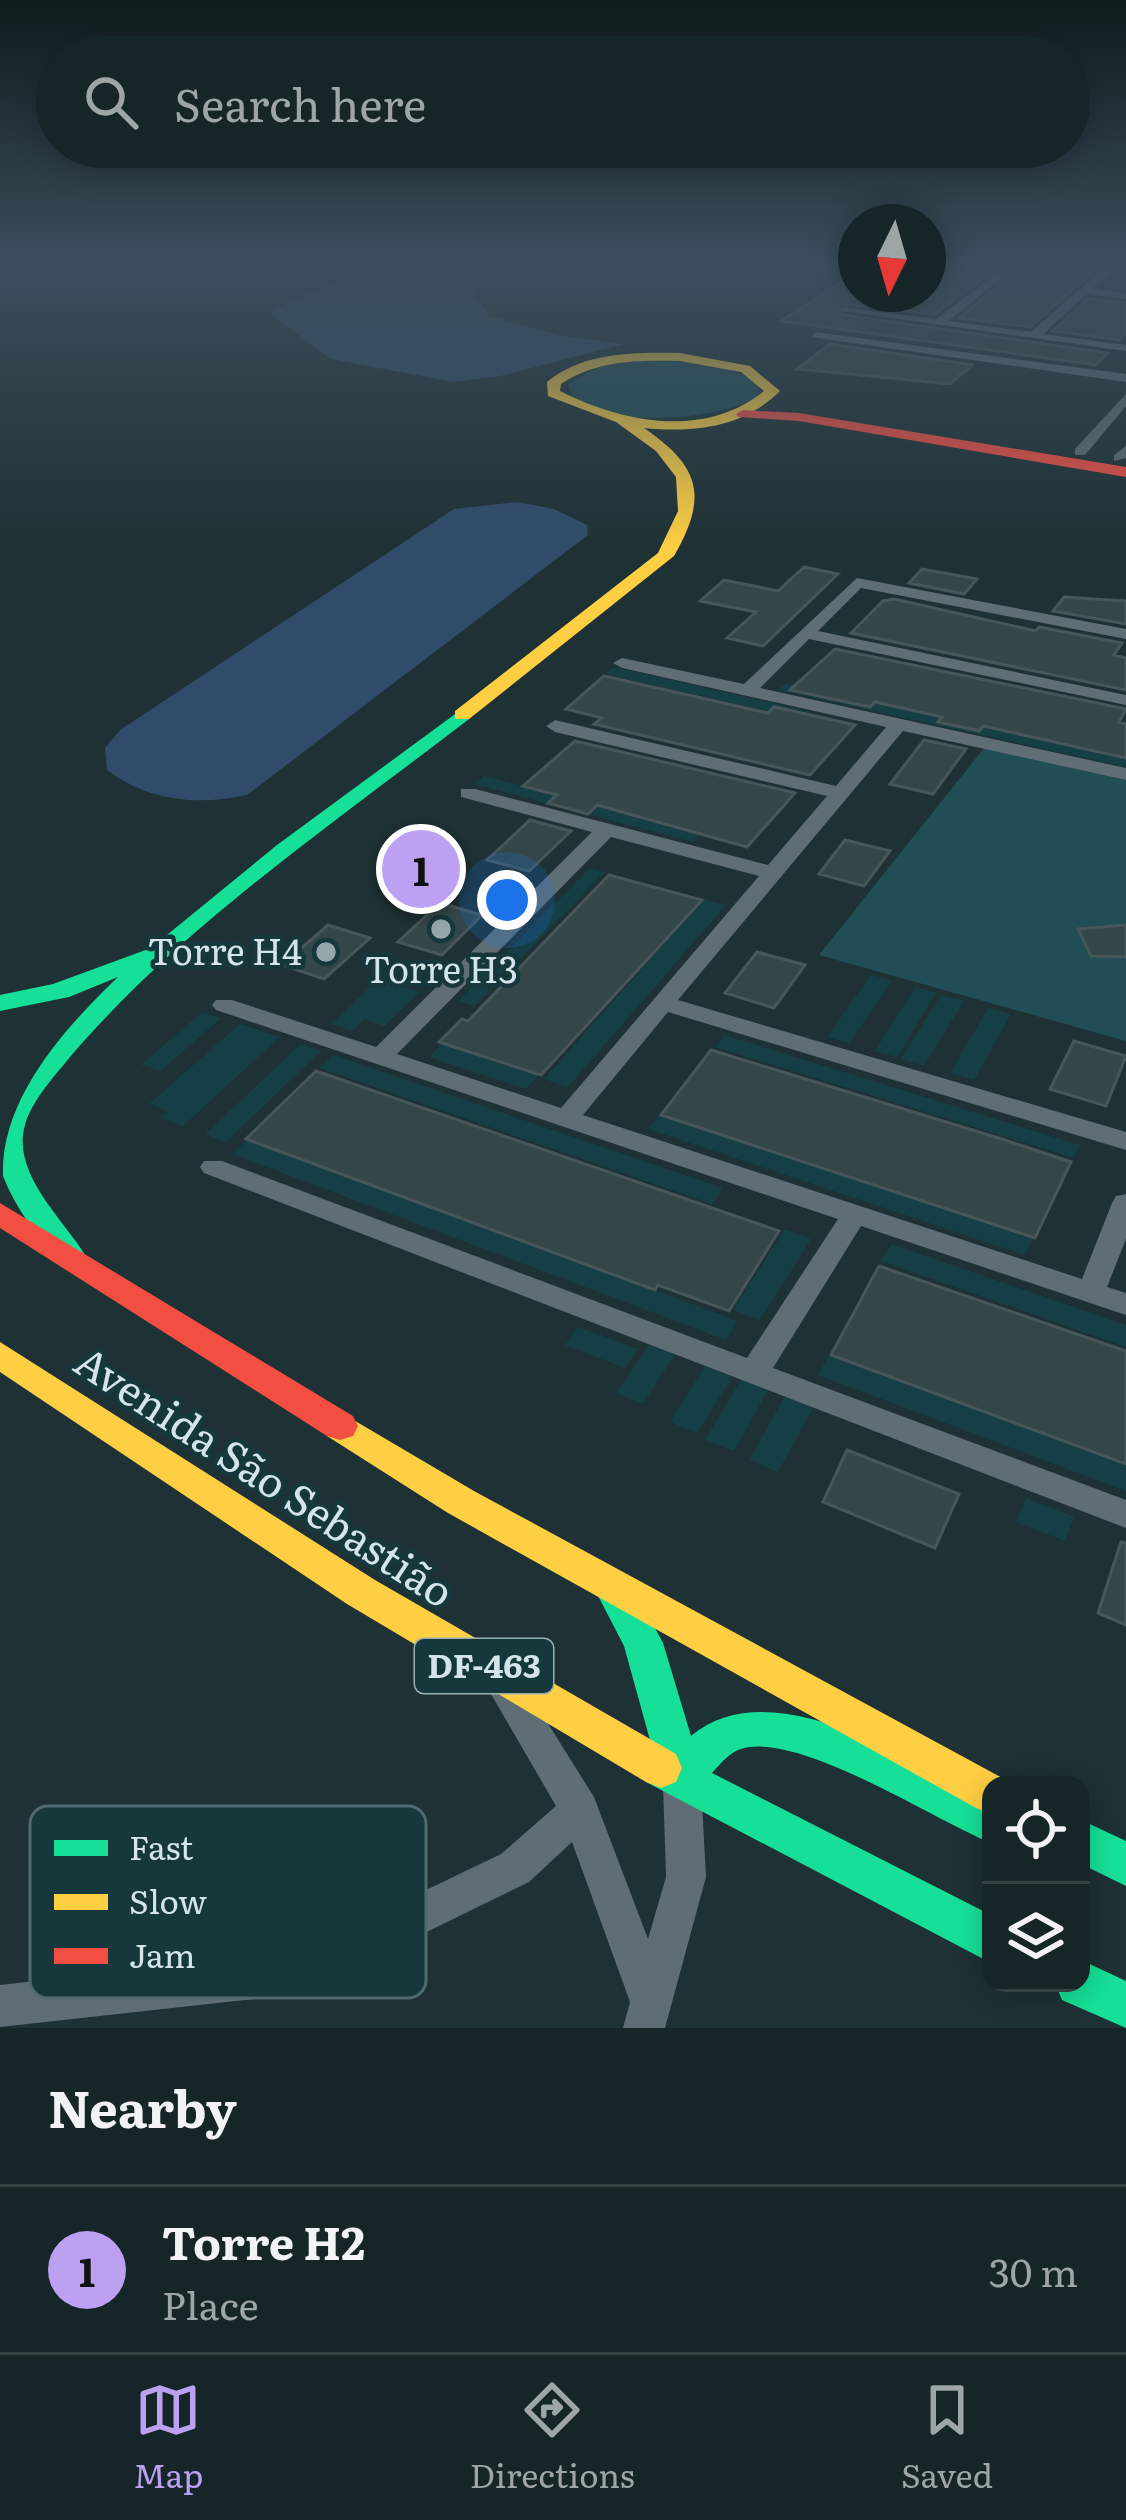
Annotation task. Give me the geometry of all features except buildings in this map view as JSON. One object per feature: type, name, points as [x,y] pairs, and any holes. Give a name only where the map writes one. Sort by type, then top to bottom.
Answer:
[{"type":"street","points":[[633,359],[590,364],[554,382],[553,393],[565,404],[622,420],[799,417],[1032,455],[1124,460]]},
{"type":"street","points":[[688,359],[749,370],[767,380],[773,392],[869,418],[1124,460]]},
{"type":"street","points":[[989,359],[1126,378]]},
{"type":"street","points":[[742,415],[759,408],[773,392]]},
{"type":"street","points":[[1080,452],[1124,401]]},
{"type":"street","points":[[69,1255],[21,1185],[11,1162],[9,1123],[16,1102],[37,1072],[163,952],[665,556],[686,530],[693,506],[676,456],[622,420]]},
{"type":"street","points":[[676,456],[699,422]]},
{"type":"street","points":[[747,691],[857,584],[1126,634]]},
{"type":"street","points":[[808,634],[1126,700]]},
{"type":"street","points":[[622,663],[1126,774]]},
{"type":"street","points":[[567,1117],[898,724]]},
{"type":"street","points":[[555,726],[841,793]]},
{"type":"street","points":[[468,794],[772,873]]},
{"type":"street","points":[[381,1056],[606,830]]},
{"type":"street","points":[[0,1003],[85,983],[163,952]]},
{"type":"street","points":[[666,1004],[1126,1141]]},
{"type":"street","points":[[224,1005],[1126,1304]]},
{"type":"street","points":[[213,1167],[1126,1514]]},
{"type":"street","points":[[1091,1292],[1126,1203]]},
{"type":"street","points":[[0,1214],[461,1502],[982,1789]]},
{"type":"street","points":[[755,1371],[854,1216]]},
{"type":"street","name":"Avenida São Sebastião","points":[[0,1355],[407,1623],[869,1881],[982,1936]]},
{"type":"street","points":[[613,1588],[643,1643],[682,1777],[686,1876],[647,2014]]},
{"type":"street","points":[[495,1672],[580,1810],[647,2014]]},
{"type":"street","points":[[682,1777],[723,1737],[749,1727],[796,1736],[982,1818]]},
{"type":"street","points":[[426,1911],[515,1868],[580,1810]]},
{"type":"street","points":[[1090,1846],[1126,1865]]},
{"type":"street","points":[[1090,1855],[1126,1865]]},
{"type":"street","points":[[1090,1988],[1126,2006]]},
{"type":"street","points":[[0,2006],[72,1998]]},
{"type":"shaded area","points":[[331,359],[567,359],[454,382]]},
{"type":"shaded area","points":[[637,361],[699,363],[730,370],[757,383],[760,395],[742,404],[687,416],[624,417],[577,401],[568,385],[594,368]]},
{"type":"shaded area","points":[[517,502],[554,509],[587,525],[588,535],[247,795],[174,798],[139,789],[107,770],[105,748],[120,730],[454,509]]},
{"type":"shaded area","points":[[613,667],[811,712],[804,719],[605,674]]},
{"type":"shaded area","points":[[786,683],[1126,757],[1126,767],[778,690]]},
{"type":"shaded area","points":[[984,748],[1126,780],[1126,1041],[819,955]]},
{"type":"shaded area","points":[[484,776],[702,832],[693,842],[474,784]]},
{"type":"shaded area","points":[[590,868],[605,872],[474,1006],[458,1001]]},
{"type":"shaded area","points":[[704,899],[726,905],[568,1087],[544,1079]]},
{"type":"shaded area","points":[[385,973],[405,979],[394,991],[401,986],[420,992],[384,1026],[364,1019],[352,1031],[331,1024]]},
{"type":"shaded area","points":[[871,975],[892,981],[849,1043],[827,1037]]},
{"type":"shaded area","points":[[915,987],[936,993],[897,1057],[875,1051]]},
{"type":"shaded area","points":[[941,995],[964,1001],[924,1066],[901,1059]]},
{"type":"shaded area","points":[[988,1008],[1011,1014],[974,1080],[950,1073]]},
{"type":"shaded area","points":[[202,1012],[221,1018],[161,1071],[141,1065]]},
{"type":"shaded area","points":[[240,1024],[280,1037],[183,1126],[162,1118],[168,1111],[149,1104]]},
{"type":"shaded area","points":[[724,1035],[1080,1145],[1074,1158],[715,1047]]},
{"type":"shaded area","points":[[442,1043],[539,1075],[526,1089],[429,1057]]},
{"type":"shaded area","points":[[301,1044],[321,1051],[226,1142],[205,1134]]},
{"type":"shaded area","points":[[333,1055],[723,1188],[712,1204],[319,1068]]},
{"type":"shaded area","points":[[660,1114],[1033,1237],[1025,1255],[648,1129]]},
{"type":"shaded area","points":[[248,1139],[738,1321],[726,1340],[232,1154]]},
{"type":"shaded area","points":[[785,1229],[811,1239],[760,1320],[733,1310]]},
{"type":"shaded area","points":[[891,1244],[1126,1325],[1126,1347],[881,1261]]},
{"type":"shaded area","points":[[577,1327],[638,1349],[625,1368],[565,1345]]},
{"type":"shaded area","points":[[652,1339],[678,1350],[643,1404],[616,1393]]},
{"type":"shaded area","points":[[829,1355],[1126,1465],[1126,1491],[818,1375]]},
{"type":"shaded area","points":[[705,1366],[732,1377],[697,1433],[670,1422]]},
{"type":"shaded area","points":[[745,1373],[772,1383],[734,1451],[705,1440]]},
{"type":"shaded area","points":[[788,1391],[816,1402],[778,1472],[749,1460]]},
{"type":"shaded area","points":[[1026,1498],[1074,1517],[1065,1541],[1016,1522]]},
{"type":"traffic: fast","points":[[69,1255],[27,1194],[12,1160],[10,1125],[34,1082],[141,970],[285,850],[462,715]]},
{"type":"traffic: fast","points":[[0,1003],[60,991],[150,956]]},
{"type":"traffic: fast","points":[[613,1588],[643,1643],[682,1777]]},
{"type":"traffic: fast","points":[[682,1777],[722,1738],[739,1730],[764,1728],[829,1745],[982,1817]]},
{"type":"traffic: fast","points":[[661,1768],[982,1935]]},
{"type":"traffic: fast","points":[[1090,1846],[1126,1864]]},
{"type":"traffic: fast","points":[[1090,1988],[1126,2006]]},
{"type":"traffic: slow","points":[[626,359],[567,373],[554,382],[553,393],[605,415],[666,426],[726,419],[752,408],[773,391],[745,369],[689,359]]},
{"type":"traffic: slow","points":[[462,715],[665,556],[679,532],[687,511],[684,477],[662,448],[622,420]]},
{"type":"traffic: slow","points":[[0,1355],[361,1592],[661,1768]]},
{"type":"traffic: slow","points":[[340,1426],[461,1502],[982,1789]]},
{"type":"traffic: jam","points":[[743,414],[799,417],[1126,472]]},
{"type":"traffic: jam","points":[[0,1214],[340,1426]]},
{"type":"place","name":"Torre H2","points":[[421,869]]},
{"type":"place","name":"Torre H3","points":[[441,929]]},
{"type":"place","name":"Torre H4","points":[[326,952]]}]
